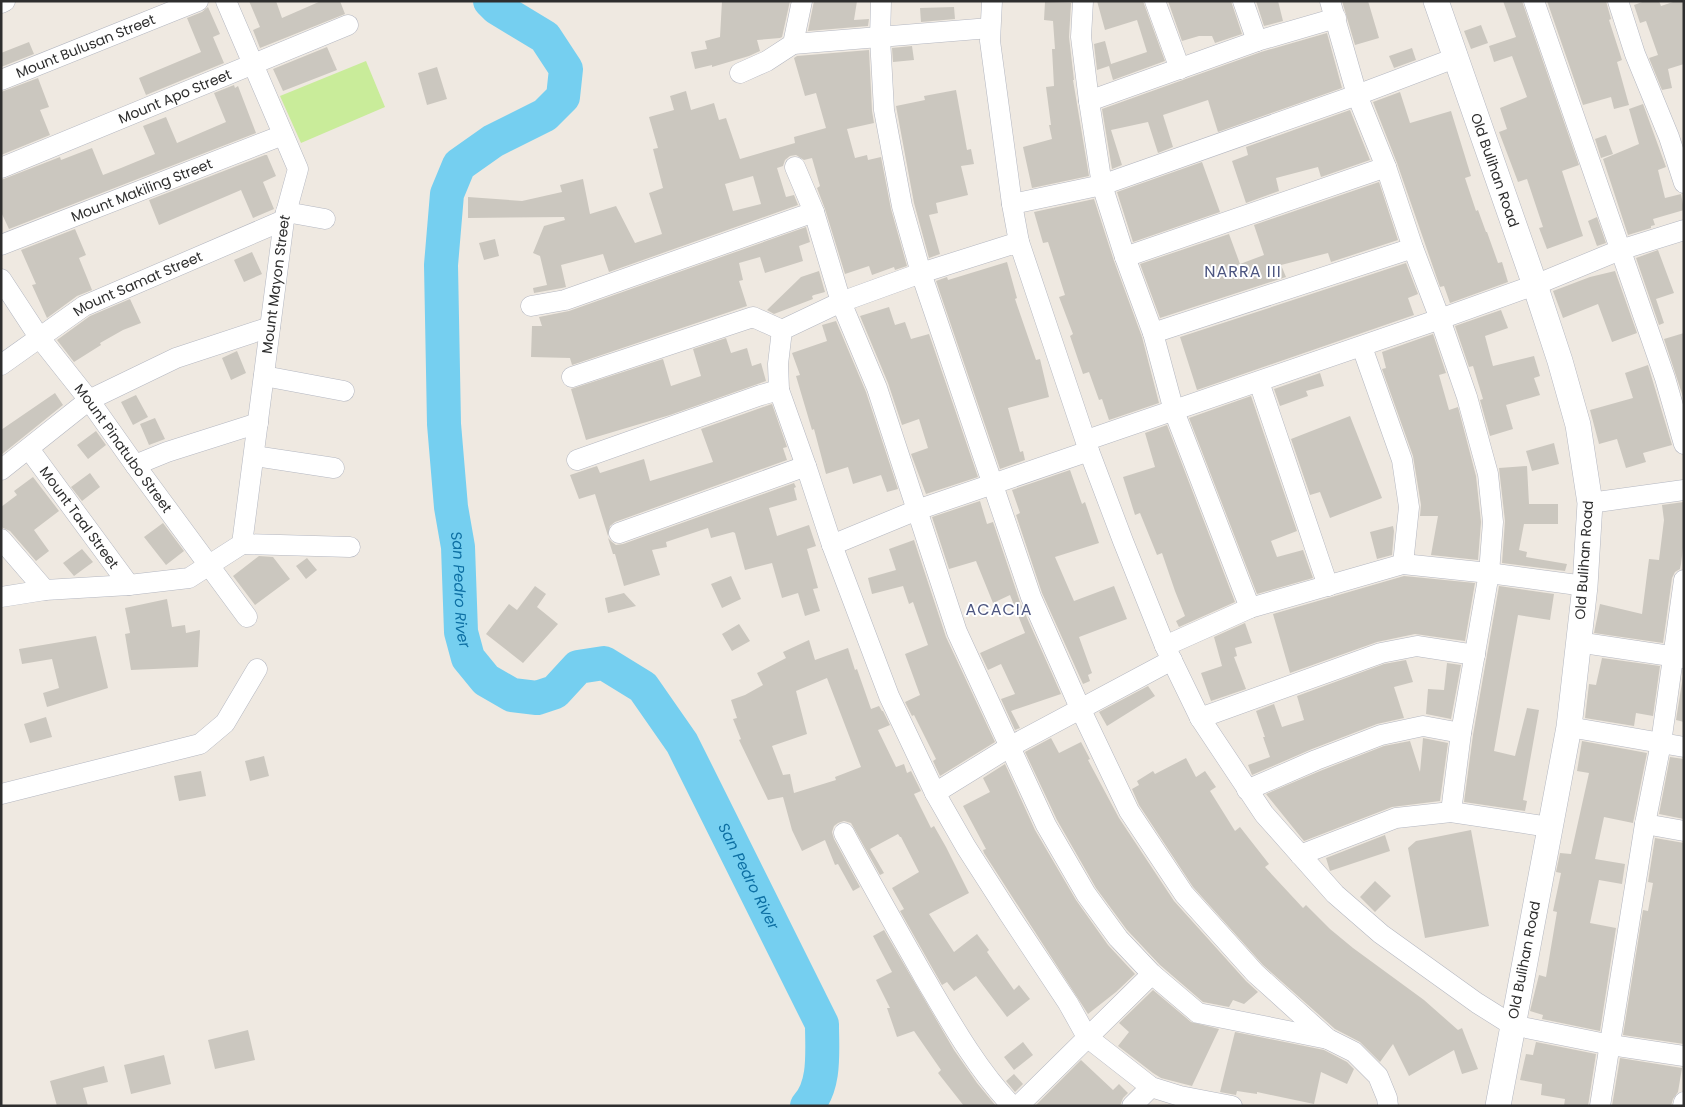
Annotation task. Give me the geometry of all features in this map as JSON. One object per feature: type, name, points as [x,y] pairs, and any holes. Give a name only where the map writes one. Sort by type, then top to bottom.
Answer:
[{"type":"street","points":[[1,3],[5,1]]},
{"type":"street","name":"Mount Bulusan Street","points":[[1,80],[198,1]]},
{"type":"street","name":"Mount Mayon Street","points":[[226,1],[298,169],[285,216],[242,544]]},
{"type":"street","points":[[793,44],[802,1]]},
{"type":"street","points":[[881,1],[880,38],[884,110],[902,206],[922,273],[1031,597],[1080,708],[1129,810],[1184,894],[1255,972],[1328,1039]]},
{"type":"street","points":[[992,1],[990,41],[1012,204],[1019,242],[1122,541],[1169,653],[1200,718],[1247,790],[1264,814],[1335,894],[1381,934],[1477,1003],[1512,1025],[1611,1045],[1684,1056]]},
{"type":"street","points":[[1083,1],[1081,37],[1102,185],[1153,333],[1174,411],[1250,608]]},
{"type":"street","points":[[1156,1],[1180,69]]},
{"type":"street","points":[[1243,1],[1257,41]]},
{"type":"street","name":"Old Bulihan Road","points":[[1436,1],[1536,285],[1560,361],[1578,425],[1590,503],[1585,586],[1568,727],[1498,1106]]},
{"type":"street","points":[[1534,1],[1665,378],[1684,444]]},
{"type":"street","points":[[1618,1],[1635,54],[1669,137],[1684,183]]},
{"type":"street","points":[[1089,101],[1257,41],[1333,10],[1357,95],[1386,167],[1467,397],[1488,474],[1493,522],[1489,573],[1461,733],[1450,812]]},
{"type":"street","name":"Mount Apo Street","points":[[1,168],[348,25]]},
{"type":"street","points":[[740,73],[767,61],[793,44],[990,28]]},
{"type":"street","points":[[1012,204],[1102,185],[1357,95],[1455,58]]},
{"type":"street","name":"Mount Makiling Street","points":[[1,245],[284,135]]},
{"type":"street","points":[[795,167],[814,212],[841,302],[877,388],[957,632],[1046,825],[1086,894],[1118,938],[1152,974],[1198,1013],[1328,1039],[1354,1052],[1378,1076],[1387,1098],[1388,1106]]},
{"type":"street","points":[[1125,256],[1386,167]]},
{"type":"street","points":[[531,306],[565,300],[814,212]]},
{"type":"street","points":[[285,216],[326,219]]},
{"type":"street","name":"Mount Samat Street","points":[[1,365],[84,306],[285,216]]},
{"type":"street","points":[[832,545],[918,510],[992,484],[1174,411],[1362,347],[1536,285],[1620,250],[1684,230]]},
{"type":"street","points":[[572,377],[753,317],[782,330],[841,302],[922,273],[1019,242]]},
{"type":"street","points":[[1153,333],[1413,248]]},
{"type":"street","name":"Mount Pinatubo Street","points":[[1,279],[40,337],[89,400],[247,617]]},
{"type":"street","points":[[1,470],[89,400],[176,358],[270,327]]},
{"type":"street","points":[[782,330],[778,364],[779,390],[832,545],[889,696],[935,793],[1004,907],[1068,1003],[1087,1037],[1151,1087],[1180,1096],[1232,1106]]},
{"type":"street","points":[[1362,347],[1402,460],[1409,507],[1403,564]]},
{"type":"street","points":[[264,376],[344,391]]},
{"type":"street","points":[[1258,382],[1328,586]]},
{"type":"street","points":[[577,460],[779,390]]},
{"type":"street","points":[[135,465],[167,452],[258,423]]},
{"type":"street","name":"Mount Taal Street","points":[[29,449],[129,585]]},
{"type":"street","points":[[254,456],[334,468]]},
{"type":"street","points":[[618,533],[806,466]]},
{"type":"street","points":[[1590,503],[1684,490]]},
{"type":"street","points":[[1,539],[46,590]]},
{"type":"street","points":[[1,597],[46,590],[129,585],[189,578],[242,544],[350,547]]},
{"type":"street","points":[[935,793],[1011,746],[1080,708],[1169,653],[1250,608],[1403,564],[1585,586]]},
{"type":"street","points":[[1600,1106],[1645,824],[1679,657],[1684,580]]},
{"type":"street","points":[[1577,642],[1679,657]]},
{"type":"street","points":[[1200,718],[1381,653],[1417,646],[1475,654]]},
{"type":"street","points":[[1,794],[200,744],[225,723],[256,669]]},
{"type":"street","points":[[1247,790],[1316,760],[1381,735],[1422,726],[1461,733]]},
{"type":"street","points":[[1568,727],[1684,748]]},
{"type":"street","points":[[1300,855],[1396,818],[1450,812],[1549,827]]},
{"type":"street","points":[[1645,824],[1684,831]]},
{"type":"street","points":[[844,833],[875,892],[946,1016],[994,1088],[1012,1106]]},
{"type":"street","points":[[1018,1106],[1152,974]]},
{"type":"street","points":[[1132,1106],[1151,1087]]},
{"type":"street","points":[[1683,1106],[1684,1102]]},
{"type":"green space","points":[[366,61],[385,107],[301,143],[280,96]]},
{"type":"building","points":[[249,1],[276,1],[282,18],[321,1],[340,1],[345,14],[260,48],[253,30],[260,27]]},
{"type":"building","points":[[722,1],[790,1],[782,37],[757,40],[760,51],[749,56],[712,67],[712,65],[695,69],[691,52],[707,49],[705,41],[720,37]]},
{"type":"building","points":[[814,1],[857,1],[854,20],[869,19],[868,26],[808,31]]},
{"type":"building","points":[[1097,1],[1143,1],[1165,61],[1113,80],[1109,66],[1097,70],[1094,44],[1105,41],[1111,64],[1147,52],[1137,20],[1105,30]]},
{"type":"building","points":[[1168,1],[1231,1],[1242,34],[1215,43],[1212,36],[1199,36],[1182,41]]},
{"type":"building","points":[[1256,1],[1278,1],[1283,21],[1264,26]]},
{"type":"building","points":[[1342,1],[1368,1],[1379,38],[1355,45]]},
{"type":"building","points":[[1503,1],[1522,1],[1579,165],[1562,171],[1583,236],[1547,249],[1539,228],[1543,227],[1527,179],[1518,182],[1499,132],[1507,129],[1500,108],[1527,97],[1512,56],[1494,62],[1489,46],[1516,37]]},
{"type":"building","points":[[1547,1],[1606,1],[1611,19],[1609,20],[1622,60],[1617,62],[1629,105],[1614,109],[1611,97],[1583,105]]},
{"type":"building","points":[[1645,1],[1659,1],[1661,6],[1676,1],[1684,1],[1684,64],[1668,69],[1672,88],[1662,90],[1649,58],[1658,55],[1646,21],[1640,23],[1634,5]]},
{"type":"building","points":[[1045,2],[1071,3],[1069,37],[1073,80],[1089,176],[1032,188],[1023,147],[1052,139],[1046,87],[1054,86],[1052,49],[1055,49],[1053,21],[1044,20]]},
{"type":"building","points":[[208,7],[220,34],[213,37],[224,63],[146,95],[139,78],[201,52],[187,18],[202,12]]},
{"type":"building","points":[[954,7],[955,19],[921,22],[920,8]]},
{"type":"building","points":[[1481,25],[1488,43],[1471,49],[1464,31]]},
{"type":"building","points":[[1327,33],[1342,88],[1218,132],[1208,100],[1163,115],[1173,147],[1158,153],[1148,122],[1111,130],[1122,165],[1112,169],[1102,109],[1261,52]]},
{"type":"building","points":[[29,42],[34,54],[1,67],[1,53]]},
{"type":"building","points":[[912,46],[914,60],[893,62],[892,48]]},
{"type":"building","points":[[327,47],[337,70],[283,91],[273,69]]},
{"type":"building","points":[[1412,48],[1416,60],[1394,68],[1389,56]]},
{"type":"building","points":[[869,50],[874,123],[847,129],[855,158],[867,155],[868,160],[881,157],[891,209],[907,266],[895,270],[894,267],[872,275],[869,266],[845,274],[817,188],[820,186],[812,158],[804,160],[796,155],[790,156],[785,160],[783,166],[777,168],[786,197],[794,195],[798,205],[609,272],[603,254],[561,265],[566,287],[562,288],[534,293],[533,288],[547,285],[540,256],[533,253],[544,226],[565,220],[564,217],[468,218],[468,197],[522,201],[562,192],[560,185],[583,179],[590,214],[616,206],[635,243],[662,234],[649,193],[663,188],[653,149],[658,148],[649,117],[674,110],[670,96],[686,91],[691,110],[714,103],[719,120],[726,118],[740,159],[795,143],[794,137],[826,128],[816,93],[805,96],[794,58],[797,56]],"holes":[[[753,176],[761,204],[733,211],[725,184]]]},
{"type":"building","points":[[437,67],[447,99],[427,105],[418,73]]},
{"type":"building","points":[[38,78],[49,107],[40,110],[50,135],[1,155],[1,92]]},
{"type":"building","points":[[234,85],[235,88],[238,86],[256,133],[9,229],[1,212],[1,180],[60,157],[61,160],[92,148],[103,175],[121,168],[155,154],[143,126],[166,117],[177,143],[226,122],[214,93]]},
{"type":"building","points":[[956,90],[967,150],[971,149],[974,164],[961,166],[968,195],[936,203],[938,213],[929,215],[940,254],[929,258],[914,203],[896,106],[925,100],[924,96]]},
{"type":"building","points":[[1400,92],[1410,123],[1451,111],[1471,176],[1465,178],[1476,211],[1478,210],[1498,263],[1502,262],[1508,282],[1450,303],[1444,286],[1440,287],[1397,163],[1373,102]]},
{"type":"building","points":[[1643,104],[1666,167],[1658,170],[1665,198],[1681,194],[1684,210],[1653,219],[1655,225],[1651,226],[1651,228],[1628,235],[1603,159],[1639,144],[1629,109]]},
{"type":"building","points":[[1350,110],[1370,160],[1321,177],[1318,167],[1276,178],[1279,191],[1246,203],[1232,161],[1248,155],[1246,147]]},
{"type":"building","points":[[1606,135],[1613,154],[1601,158],[1595,139]]},
{"type":"building","points":[[267,155],[276,176],[263,182],[274,209],[253,218],[241,190],[159,225],[149,200]]},
{"type":"building","points":[[1202,162],[1220,212],[1133,242],[1117,192]]},
{"type":"building","points":[[1379,182],[1398,240],[1331,262],[1328,253],[1281,265],[1286,277],[1160,318],[1140,264],[1229,234],[1240,264],[1264,255],[1254,225]]},
{"type":"building","points":[[1094,199],[1142,337],[1159,403],[1109,420],[1102,399],[1099,400],[1089,372],[1083,374],[1070,336],[1073,334],[1059,297],[1065,295],[1048,242],[1043,243],[1034,212]]},
{"type":"building","points":[[1597,217],[1606,243],[1597,246],[1588,221]]},
{"type":"building","points":[[806,227],[810,242],[799,246],[803,261],[765,273],[760,257],[739,263],[743,280],[739,281],[747,306],[572,365],[570,358],[531,357],[532,326],[542,326],[539,317],[569,311]]},
{"type":"building","points":[[75,229],[86,255],[79,258],[92,290],[77,296],[47,318],[32,285],[36,284],[21,250]]},
{"type":"building","points":[[495,239],[499,256],[484,260],[479,243]]},
{"type":"building","points":[[1658,250],[1674,293],[1656,299],[1664,323],[1659,325],[1636,258]]},
{"type":"building","points":[[252,252],[262,274],[244,282],[234,260]]},
{"type":"building","points":[[1007,262],[1017,298],[1015,299],[1036,360],[1040,359],[1049,397],[1008,408],[1020,452],[1023,451],[1025,460],[1000,469],[936,281],[947,277],[948,280]]},
{"type":"building","points":[[1406,263],[1418,294],[1408,298],[1414,315],[1197,390],[1180,337]]},
{"type":"building","points":[[819,271],[825,292],[812,296],[813,299],[774,314],[767,310],[801,277]]},
{"type":"building","points":[[1615,271],[1637,333],[1612,342],[1598,304],[1563,318],[1553,291],[1590,277]]},
{"type":"building","points":[[130,299],[141,323],[123,330],[100,343],[101,345],[74,362],[57,340],[90,316]]},
{"type":"building","points":[[889,307],[895,325],[905,322],[911,339],[929,334],[978,477],[926,494],[911,454],[928,448],[919,419],[902,425],[888,383],[860,316]]},
{"type":"building","points":[[1501,310],[1508,328],[1485,336],[1493,366],[1534,356],[1540,376],[1534,378],[1540,395],[1506,405],[1513,429],[1490,436],[1480,400],[1483,399],[1473,366],[1469,367],[1455,326]]},
{"type":"building","points":[[836,321],[866,392],[898,489],[887,492],[881,475],[853,484],[848,467],[826,474],[814,429],[812,430],[796,376],[800,375],[792,353],[827,341],[822,325]]},
{"type":"building","points":[[1684,333],[1684,400],[1664,339]]},
{"type":"building","points":[[1433,334],[1446,373],[1439,375],[1449,410],[1458,407],[1476,476],[1481,522],[1478,560],[1431,555],[1438,516],[1420,516],[1421,505],[1413,456],[1382,369],[1386,368],[1382,352]]},
{"type":"building","points":[[726,338],[731,353],[747,348],[752,366],[761,363],[766,381],[670,415],[586,440],[571,389],[663,359],[671,386],[701,376],[693,349]]},
{"type":"building","points":[[237,351],[246,373],[231,380],[222,358]]},
{"type":"building","points":[[1648,365],[1672,445],[1643,453],[1646,462],[1626,468],[1617,439],[1599,444],[1590,410],[1633,398],[1625,373]]},
{"type":"building","points":[[1320,373],[1324,386],[1306,391],[1308,396],[1280,406],[1274,389]]},
{"type":"building","points":[[55,393],[63,405],[1,455],[1,430]]},
{"type":"building","points":[[136,395],[148,417],[133,425],[121,402]]},
{"type":"building","points":[[1251,396],[1297,531],[1271,541],[1277,557],[1303,550],[1313,578],[1257,594],[1189,418]]},
{"type":"building","points":[[772,404],[787,447],[783,448],[787,460],[615,522],[610,526],[608,536],[595,494],[579,499],[570,475],[597,466],[600,473],[644,459],[650,481],[713,462],[701,429]]},
{"type":"building","points":[[1350,416],[1382,498],[1330,518],[1320,492],[1310,495],[1291,439]]},
{"type":"building","points":[[155,418],[165,439],[149,445],[140,424]]},
{"type":"building","points":[[1167,425],[1235,602],[1179,627],[1176,621],[1185,616],[1162,553],[1157,555],[1140,513],[1135,515],[1123,477],[1155,467],[1145,433]]},
{"type":"building","points":[[96,431],[106,445],[88,459],[77,445]]},
{"type":"building","points":[[1554,443],[1559,464],[1532,471],[1526,451]]},
{"type":"building","points":[[1527,466],[1529,504],[1558,504],[1558,524],[1524,524],[1519,550],[1527,552],[1526,557],[1567,564],[1565,571],[1502,563],[1505,521],[1499,468]]},
{"type":"building","points":[[1070,470],[1082,504],[1085,502],[1099,543],[1055,557],[1074,601],[1114,586],[1127,619],[1079,637],[1092,673],[1088,675],[1090,681],[1083,684],[1042,593],[1016,515],[1020,513],[1012,490]]},
{"type":"building","points":[[90,473],[100,487],[82,501],[71,487]]},
{"type":"building","points":[[33,477],[59,511],[34,530],[49,551],[36,561],[10,531],[1,527],[1,507],[17,495],[14,491]]},
{"type":"building","points":[[794,483],[797,500],[769,508],[777,536],[809,525],[816,546],[807,549],[818,588],[813,589],[820,611],[805,616],[798,593],[782,598],[772,563],[745,570],[735,533],[711,538],[708,528],[666,542],[667,547],[652,550],[660,575],[624,586],[615,554],[613,554],[608,538],[616,545],[623,544]]},
{"type":"building","points":[[980,501],[987,524],[993,522],[1020,602],[1061,694],[1011,711],[1020,728],[1015,730],[1001,699],[1015,694],[1001,664],[988,670],[980,653],[1025,633],[1010,595],[993,603],[976,561],[949,569],[932,517]]},
{"type":"building","points":[[1684,502],[1684,539],[1681,564],[1680,569],[1675,572],[1672,578],[1663,643],[1594,633],[1600,604],[1642,614],[1649,559],[1659,560],[1664,520],[1662,505]]},
{"type":"building","points":[[163,523],[184,551],[166,565],[144,537]]},
{"type":"building","points":[[1393,526],[1392,555],[1377,559],[1370,532]]},
{"type":"building","points":[[914,540],[946,637],[995,742],[940,776],[933,761],[936,759],[914,715],[912,716],[905,702],[920,695],[905,654],[928,645],[913,602],[909,604],[903,586],[872,594],[868,578],[896,570],[889,549]]},
{"type":"building","points":[[82,549],[93,562],[74,576],[63,563]]},
{"type":"building","points":[[259,556],[273,557],[290,579],[255,605],[233,576]]},
{"type":"building","points":[[307,558],[317,570],[306,579],[296,566]]},
{"type":"building","points":[[731,576],[741,599],[722,608],[711,584]]},
{"type":"building","points":[[1404,576],[1475,583],[1465,641],[1415,634],[1377,642],[1290,673],[1273,614]]},
{"type":"building","points":[[535,586],[546,594],[537,607],[558,624],[523,663],[486,634],[509,604],[517,610]]},
{"type":"building","points":[[1499,586],[1554,594],[1550,620],[1518,615],[1494,751],[1515,756],[1527,708],[1539,710],[1523,800],[1527,801],[1525,811],[1464,802],[1473,735]]},
{"type":"building","points":[[624,593],[636,606],[608,613],[605,598]]},
{"type":"building","points":[[167,599],[172,627],[185,625],[186,633],[200,630],[198,667],[131,670],[125,634],[130,633],[125,608]]},
{"type":"building","points":[[1245,623],[1252,643],[1235,648],[1237,656],[1234,657],[1246,689],[1211,701],[1201,673],[1222,666],[1214,637]]},
{"type":"building","points":[[739,624],[750,641],[732,651],[722,634]]},
{"type":"building","points":[[96,636],[108,688],[47,707],[43,693],[59,688],[52,659],[22,664],[19,649]]},
{"type":"building","points":[[809,640],[815,660],[848,648],[871,709],[879,706],[890,725],[878,730],[896,767],[904,764],[907,773],[911,771],[921,791],[914,794],[931,828],[934,826],[946,847],[969,893],[929,914],[954,952],[977,934],[989,950],[987,952],[1014,990],[1019,985],[1030,999],[1007,1017],[976,976],[954,991],[947,982],[942,985],[900,911],[904,909],[892,888],[919,872],[898,834],[870,849],[884,873],[880,875],[851,823],[844,821],[834,826],[832,832],[834,839],[860,887],[853,891],[838,864],[835,865],[825,840],[802,851],[792,830],[783,797],[768,800],[739,740],[741,739],[733,719],[737,718],[731,700],[763,685],[757,673],[786,658],[783,652]],"holes":[[[827,678],[861,767],[835,777],[836,780],[794,793],[790,774],[783,775],[772,746],[807,734],[796,691]]]},
{"type":"building","points":[[1602,658],[1660,666],[1653,716],[1636,713],[1634,726],[1585,718],[1589,684],[1596,685]]},
{"type":"building","points":[[1406,660],[1413,682],[1394,687],[1404,718],[1377,724],[1252,775],[1248,765],[1270,757],[1256,711],[1274,704],[1282,727],[1304,720],[1297,696],[1384,664]]},
{"type":"building","points":[[1447,663],[1461,665],[1451,719],[1426,714],[1428,689],[1444,690]]},
{"type":"building","points":[[1684,670],[1684,722],[1676,720]]},
{"type":"building","points":[[1148,686],[1155,696],[1107,726],[1099,712]]},
{"type":"building","points":[[46,717],[52,737],[30,743],[24,724]]},
{"type":"building","points":[[1051,738],[1059,753],[1081,742],[1090,759],[1088,760],[1119,818],[1174,901],[1258,992],[1244,1004],[1233,1000],[1229,1007],[1203,1002],[1160,965],[1127,930],[1096,888],[1057,820],[1025,752]]},
{"type":"building","points":[[1423,738],[1448,743],[1440,801],[1392,807],[1304,841],[1266,794],[1384,746],[1410,741],[1420,772]]},
{"type":"building","points":[[1582,741],[1647,753],[1633,823],[1604,817],[1595,859],[1625,864],[1622,884],[1599,880],[1590,923],[1616,928],[1600,1031],[1542,1019],[1543,1015],[1530,1011],[1539,975],[1546,977],[1557,912],[1553,911],[1561,873],[1556,872],[1560,853],[1571,854],[1589,773],[1577,771]]},
{"type":"building","points":[[264,756],[269,776],[250,781],[245,761]]},
{"type":"building","points":[[1670,757],[1684,759],[1684,819],[1659,814]]},
{"type":"building","points":[[1186,758],[1196,777],[1205,771],[1216,787],[1210,791],[1235,831],[1240,827],[1269,864],[1265,867],[1303,908],[1306,905],[1330,929],[1353,948],[1424,1000],[1458,1030],[1462,1028],[1478,1069],[1462,1074],[1454,1050],[1409,1076],[1393,1044],[1380,1062],[1360,1042],[1335,1029],[1263,965],[1193,887],[1139,805],[1132,789],[1139,785],[1137,781],[1153,771],[1155,774]]},
{"type":"building","points":[[1005,764],[1035,830],[1076,900],[1108,945],[1135,974],[1088,1014],[984,853],[983,850],[986,849],[963,806],[990,792],[983,778]]},
{"type":"building","points":[[201,771],[206,796],[179,801],[174,776]]},
{"type":"building","points":[[1471,830],[1489,926],[1425,938],[1408,848],[1416,841]]},
{"type":"building","points":[[1385,835],[1390,851],[1330,871],[1326,858]]},
{"type":"building","points":[[1655,838],[1684,843],[1684,1044],[1623,1035],[1643,910],[1648,911],[1653,883],[1648,882]]},
{"type":"building","points":[[1375,881],[1391,896],[1375,912],[1360,897]]},
{"type":"building","points":[[884,930],[954,1050],[996,1106],[964,1106],[938,1073],[941,1070],[914,1031],[897,1037],[887,1008],[890,1008],[876,980],[892,972],[873,936]]},
{"type":"building","points":[[1153,990],[1191,1022],[1219,1029],[1192,1086],[1161,1078],[1118,1046],[1129,1032],[1119,1023]]},
{"type":"building","points":[[248,1030],[255,1060],[215,1069],[208,1040]]},
{"type":"building","points":[[1235,1032],[1324,1050],[1347,1062],[1354,1069],[1347,1084],[1321,1072],[1314,1104],[1257,1092],[1257,1094],[1237,1091],[1236,1095],[1220,1092]]},
{"type":"building","points":[[1023,1042],[1033,1055],[1014,1070],[1004,1057]]},
{"type":"building","points":[[1536,1042],[1596,1054],[1588,1106],[1564,1106],[1565,1099],[1541,1095],[1542,1084],[1520,1080],[1526,1054],[1533,1055]]},
{"type":"building","points":[[164,1055],[171,1084],[131,1094],[124,1065]]},
{"type":"building","points":[[1620,1058],[1682,1068],[1678,1092],[1671,1106],[1612,1106]]},
{"type":"building","points":[[1081,1060],[1113,1090],[1119,1084],[1128,1093],[1123,1098],[1120,1106],[1035,1106]]},
{"type":"building","points":[[104,1066],[108,1082],[83,1088],[88,1106],[57,1106],[50,1081]]},
{"type":"building","points":[[1014,1074],[1023,1084],[1015,1092],[1006,1081]]},
{"type":"waterway","name":"San Pedro River","points":[[490,1],[497,8],[545,37],[566,69],[563,97],[545,115],[493,141],[459,165],[447,194],[441,265],[444,424],[451,507],[458,547],[461,632],[468,658],[486,680],[512,695],[537,698],[555,692],[578,667],[604,663],[643,687],[682,743],[822,1024],[822,1067],[820,1078],[813,1098],[807,1106]]},
{"type":"district","name":"NARRA III","points":[[1243,271]]},
{"type":"district","name":"ACACIA","points":[[999,609]]}]
